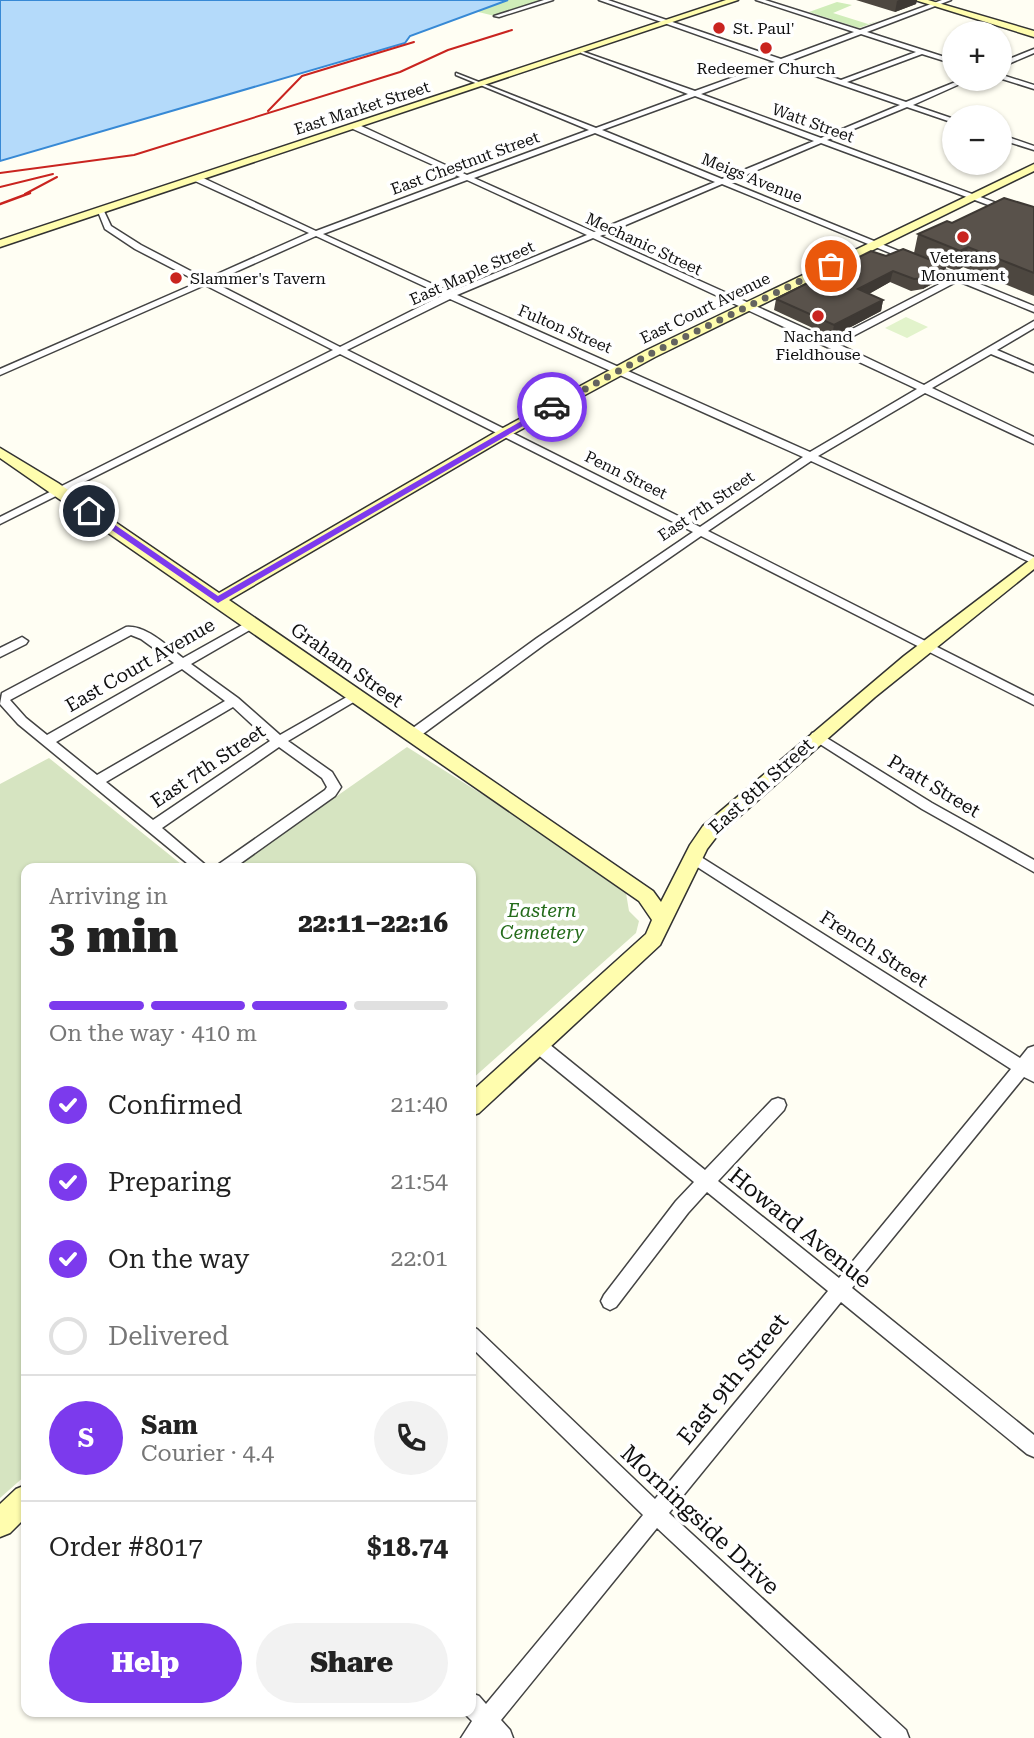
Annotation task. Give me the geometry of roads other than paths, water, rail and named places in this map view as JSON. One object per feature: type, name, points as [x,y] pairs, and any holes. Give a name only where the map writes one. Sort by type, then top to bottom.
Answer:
[{"type":"street","points":[[485,12],[519,0]]},
{"type":"street","points":[[497,16],[550,0]]},
{"type":"street","points":[[602,0],[942,117]]},
{"type":"street","name":"East Market Street","points":[[0,244],[734,0]]},
{"type":"street","points":[[759,0],[942,58]]},
{"type":"street","points":[[919,0],[1034,34]]},
{"type":"street","name":"East Chestnut Street","points":[[0,372],[317,233],[948,0]]},
{"type":"street","name":"Watt Street","points":[[583,51],[1034,220]]},
{"type":"street","points":[[1012,60],[1034,51]]},
{"type":"street","points":[[841,82],[922,52]]},
{"type":"street","name":"Meigs Avenue","points":[[458,75],[1034,309]]},
{"type":"street","points":[[1012,80],[1034,87]]},
{"type":"street","name":"East Maple Street","points":[[0,521],[451,295],[942,90]]},
{"type":"street","name":"Mechanic Street","points":[[356,127],[831,344],[1034,441]]},
{"type":"street","points":[[1012,140],[1034,148]]},
{"type":"street","name":"East Court Avenue","points":[[218,600],[506,432],[619,370],[1034,167]]},
{"type":"street","name":"Fulton Street","points":[[198,179],[1034,562]]},
{"type":"street","name":"Penn Street","points":[[100,211],[108,227],[122,239],[340,351],[702,530],[1034,701]]},
{"type":"street","points":[[831,344],[957,278]]},
{"type":"street","name":"East 7th Street","points":[[411,736],[541,640],[809,457],[1034,324]]},
{"type":"street","points":[[990,350],[1034,369]]},
{"type":"street","name":"Graham Street","points":[[0,452],[61,491],[411,736],[646,896],[663,920]]},
{"type":"street","name":"East 8th Street","points":[[476,1101],[653,939],[693,857],[710,830],[925,644],[1034,562]]},
{"type":"street","name":"East Court Avenue","points":[[47,741],[251,624]]},
{"type":"street","points":[[196,863],[12,712],[4,701],[6,696],[130,630],[145,636],[234,701],[279,741],[327,775],[334,788],[231,863]]},
{"type":"street","points":[[0,653],[22,641]]},
{"type":"street","name":"East 7th Street","points":[[153,826],[279,741],[356,697]]},
{"type":"street","points":[[97,781],[234,701]]},
{"type":"street","name":"Pratt Street","points":[[817,736],[927,806],[1034,867]]},
{"type":"street","name":"French Street","points":[[693,857],[1031,1065]]},
{"type":"street","name":"Howard Avenue","points":[[538,1045],[1034,1447]]},
{"type":"street","name":"East 9th Street","points":[[479,1729],[837,1290],[1031,1065]]},
{"type":"street","points":[[610,1301],[682,1207],[778,1105]]},
{"type":"street","name":"Morningside Drive","points":[[476,1340],[655,1513],[898,1738]]},
{"type":"street","points":[[0,1523],[21,1504]]},
{"type":"street","points":[[479,1729],[502,1738]]},
{"type":"water","points":[[0,0],[508,0],[410,36],[405,43],[0,161]]},
{"type":"railway","points":[[0,173],[134,155],[400,72],[448,50],[512,30]]},
{"type":"railway","points":[[268,111],[302,76],[414,42]]},
{"type":"railway","points":[[0,187],[53,174]]},
{"type":"railway","points":[[25,194],[57,177]]},
{"type":"railway","points":[[0,204],[30,193]]},
{"type":"place","name":"St. Paul'","points":[[719,28]]},
{"type":"place","name":"Redeemer Church","points":[[766,48]]},
{"type":"place","name":"Veterans Monument","points":[[963,237]]},
{"type":"place","name":"Slammer's Tavern","points":[[176,278]]},
{"type":"place","name":"Nachand Fieldhouse","points":[[818,316]]},
{"type":"park label","name":"Eastern Cemetery","points":[[542,921]]}]
